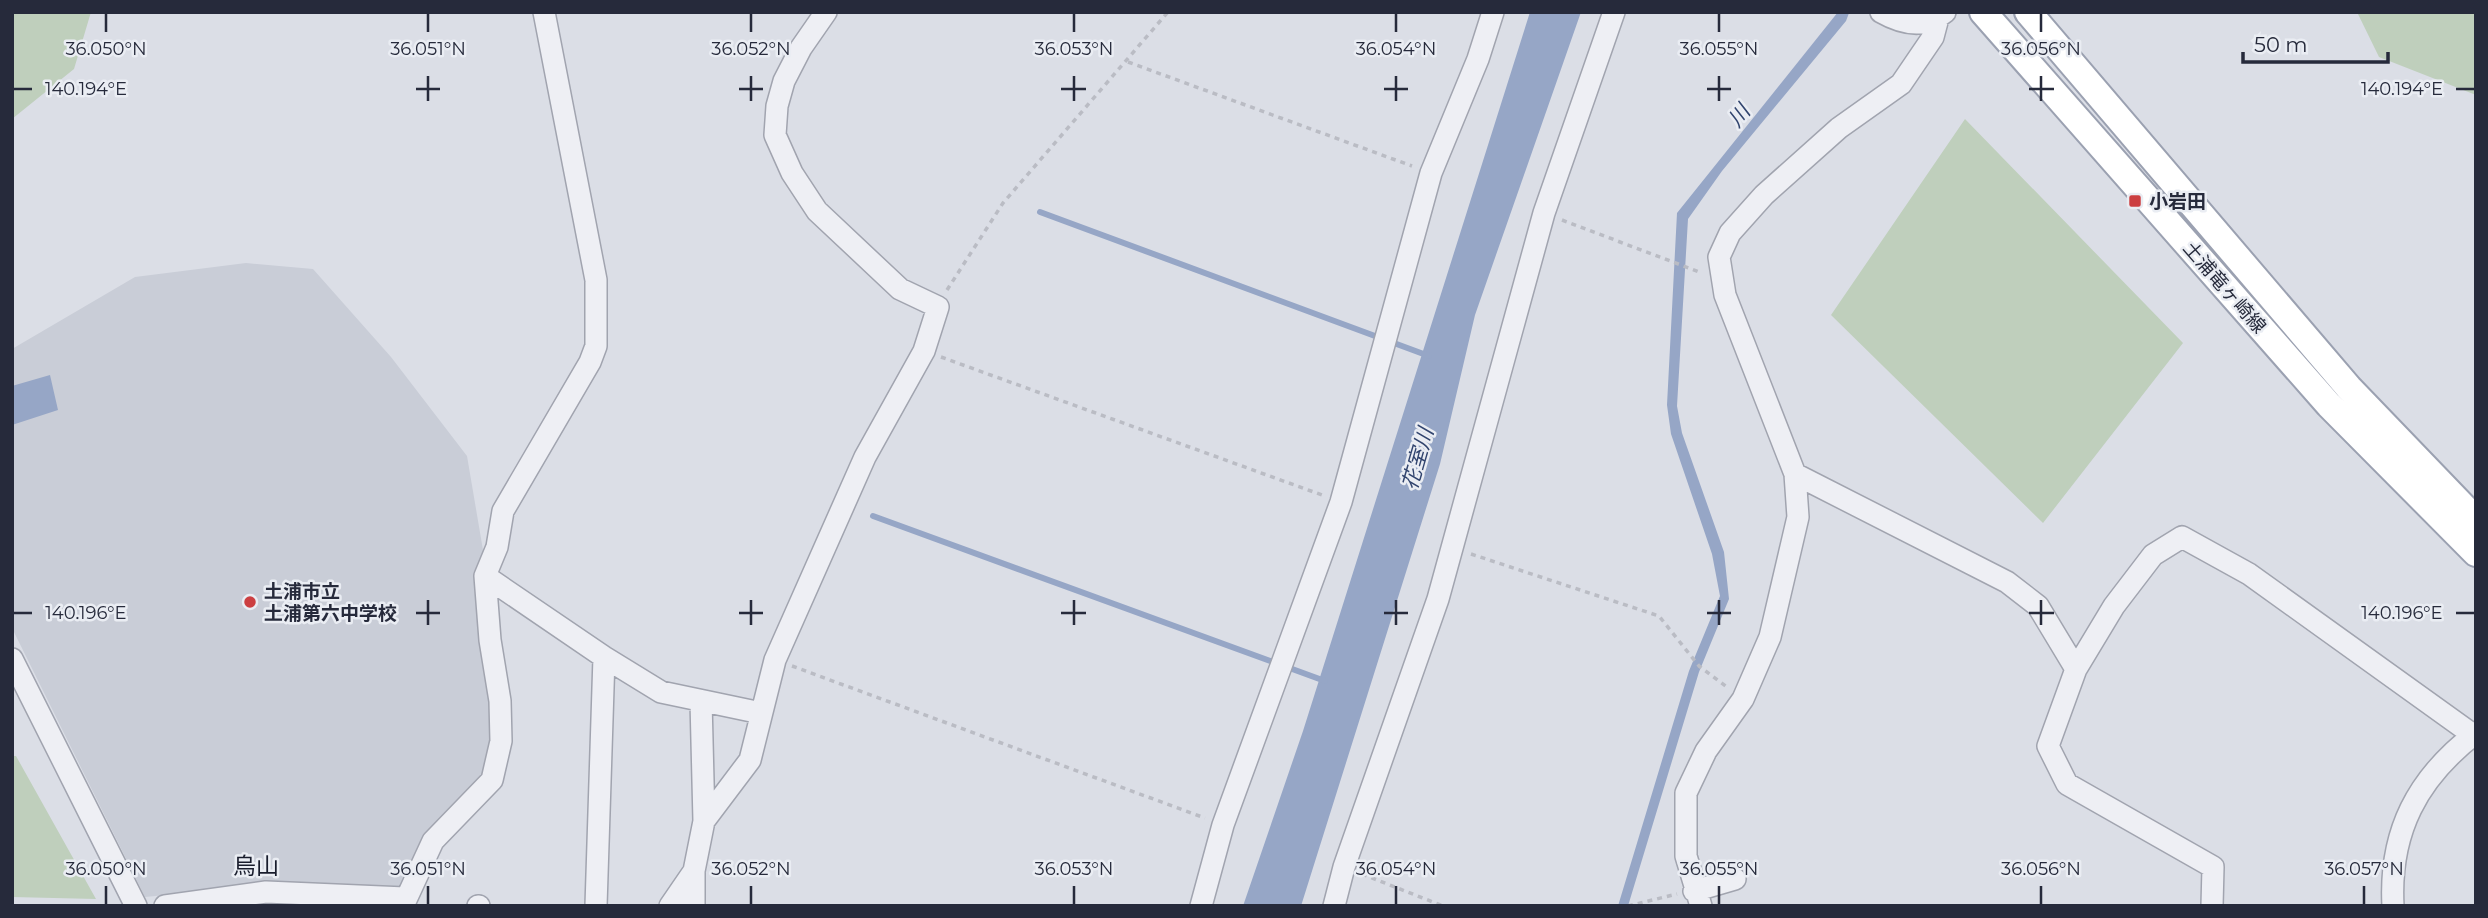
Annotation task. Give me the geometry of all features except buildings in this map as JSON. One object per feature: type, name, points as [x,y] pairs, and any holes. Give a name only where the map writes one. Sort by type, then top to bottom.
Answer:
[{"type":"main road","name":"土浦竜ヶ崎線","points":[[1983,12],[2329,405],[2476,553]]},
{"type":"main road","name":"土浦竜ヶ崎線","points":[[2028,12],[2331,367],[2476,520]]},
{"type":"street","points":[[165,906],[266,892],[404,902],[433,841],[492,780],[501,741],[500,701],[490,640],[485,576],[497,547],[503,511],[590,362],[596,346],[596,281],[544,12]]},
{"type":"street","points":[[704,821],[750,760],[775,660],[865,457],[924,351],[938,307],[900,289],[817,211],[792,173],[775,135],[777,106],[784,80],[801,48],[826,12]]},
{"type":"street","points":[[1201,906],[1223,825],[1341,502],[1431,173],[1478,59],[1493,12]]},
{"type":"street","points":[[1334,906],[1344,867],[1438,599],[1544,213],[1614,12]]},
{"type":"street","points":[[1881,12],[1906,23],[1921,24],[1942,15]]},
{"type":"street","points":[[1735,879],[1697,898],[1686,856],[1686,793],[1706,751],[1743,699],[1770,637],[1798,517],[1795,474],[1725,295],[1719,257],[1730,233],[1764,195],[1839,128],[1901,84],[1933,37],[1942,15]]},
{"type":"street","points":[[1795,474],[2007,582],[2038,606],[2076,669]]},
{"type":"street","points":[[2212,906],[2213,867],[2067,784],[2048,746],[2076,669],[2114,606],[2153,555],[2182,537],[2249,574],[2475,735],[2420,787],[2404,826],[2391,872],[2393,906]]},
{"type":"street","points":[[485,576],[604,657],[661,692],[761,713]]},
{"type":"street","points":[[596,906],[604,657]]},
{"type":"street","points":[[12,659],[136,906]]},
{"type":"street","points":[[694,906],[694,871],[704,821],[702,701]]},
{"type":"street","points":[[670,906],[694,871]]},
{"type":"path","points":[[938,307],[956,272],[1003,203],[1128,62],[1168,12]]},
{"type":"path","points":[[1128,62],[1431,173]]},
{"type":"path","points":[[1544,213],[1723,280]]},
{"type":"path","points":[[924,351],[1341,502]]},
{"type":"path","points":[[1453,548],[1659,616],[1699,666],[1743,699]]},
{"type":"path","points":[[775,660],[1223,825]]},
{"type":"path","points":[[1344,867],[1443,906]]},
{"type":"path","points":[[1628,906],[1697,898]]},
{"type":"shaded area","name":"土浦市立 土浦第六中学校","points":[[246,263],[313,269],[391,357],[467,456],[484,556],[490,640],[492,780],[433,841],[414,887],[291,883],[145,897],[12,628],[12,349],[135,277]]},
{"type":"green space","points":[[12,12],[91,12],[74,69],[12,119]]},
{"type":"green space","points":[[2357,12],[2476,12],[2476,95],[2379,57]]},
{"type":"green space","points":[[1965,119],[2183,343],[2043,523],[1831,315]]},
{"type":"green space","points":[[12,756],[16,756],[96,899],[12,897]]},
{"type":"water","name":"花室川","points":[[1530,12],[1581,12],[1475,315],[1440,464],[1301,906],[1243,906],[1303,731]]},
{"type":"water","points":[[1838,12],[1849,13],[1846,21],[1722,171],[1688,219],[1677,406],[1682,433],[1724,552],[1729,599],[1699,672],[1628,906],[1618,906],[1689,671],[1720,596],[1712,554],[1671,434],[1667,405],[1677,213]]},
{"type":"water","points":[[50,375],[58,410],[12,425],[12,386]]},
{"type":"waterway","points":[[1040,212],[1429,356]]},
{"type":"waterway","points":[[873,516],[1325,681]]},
{"type":"place","name":"小岩田","points":[[2135,201]]},
{"type":"place","name":"土浦市立 土浦第六中学校","points":[[250,602]]},
{"type":"district","name":"烏山","points":[[256,866]]},
{"type":"water label","name":"川","points":[[1739,116]]}]
